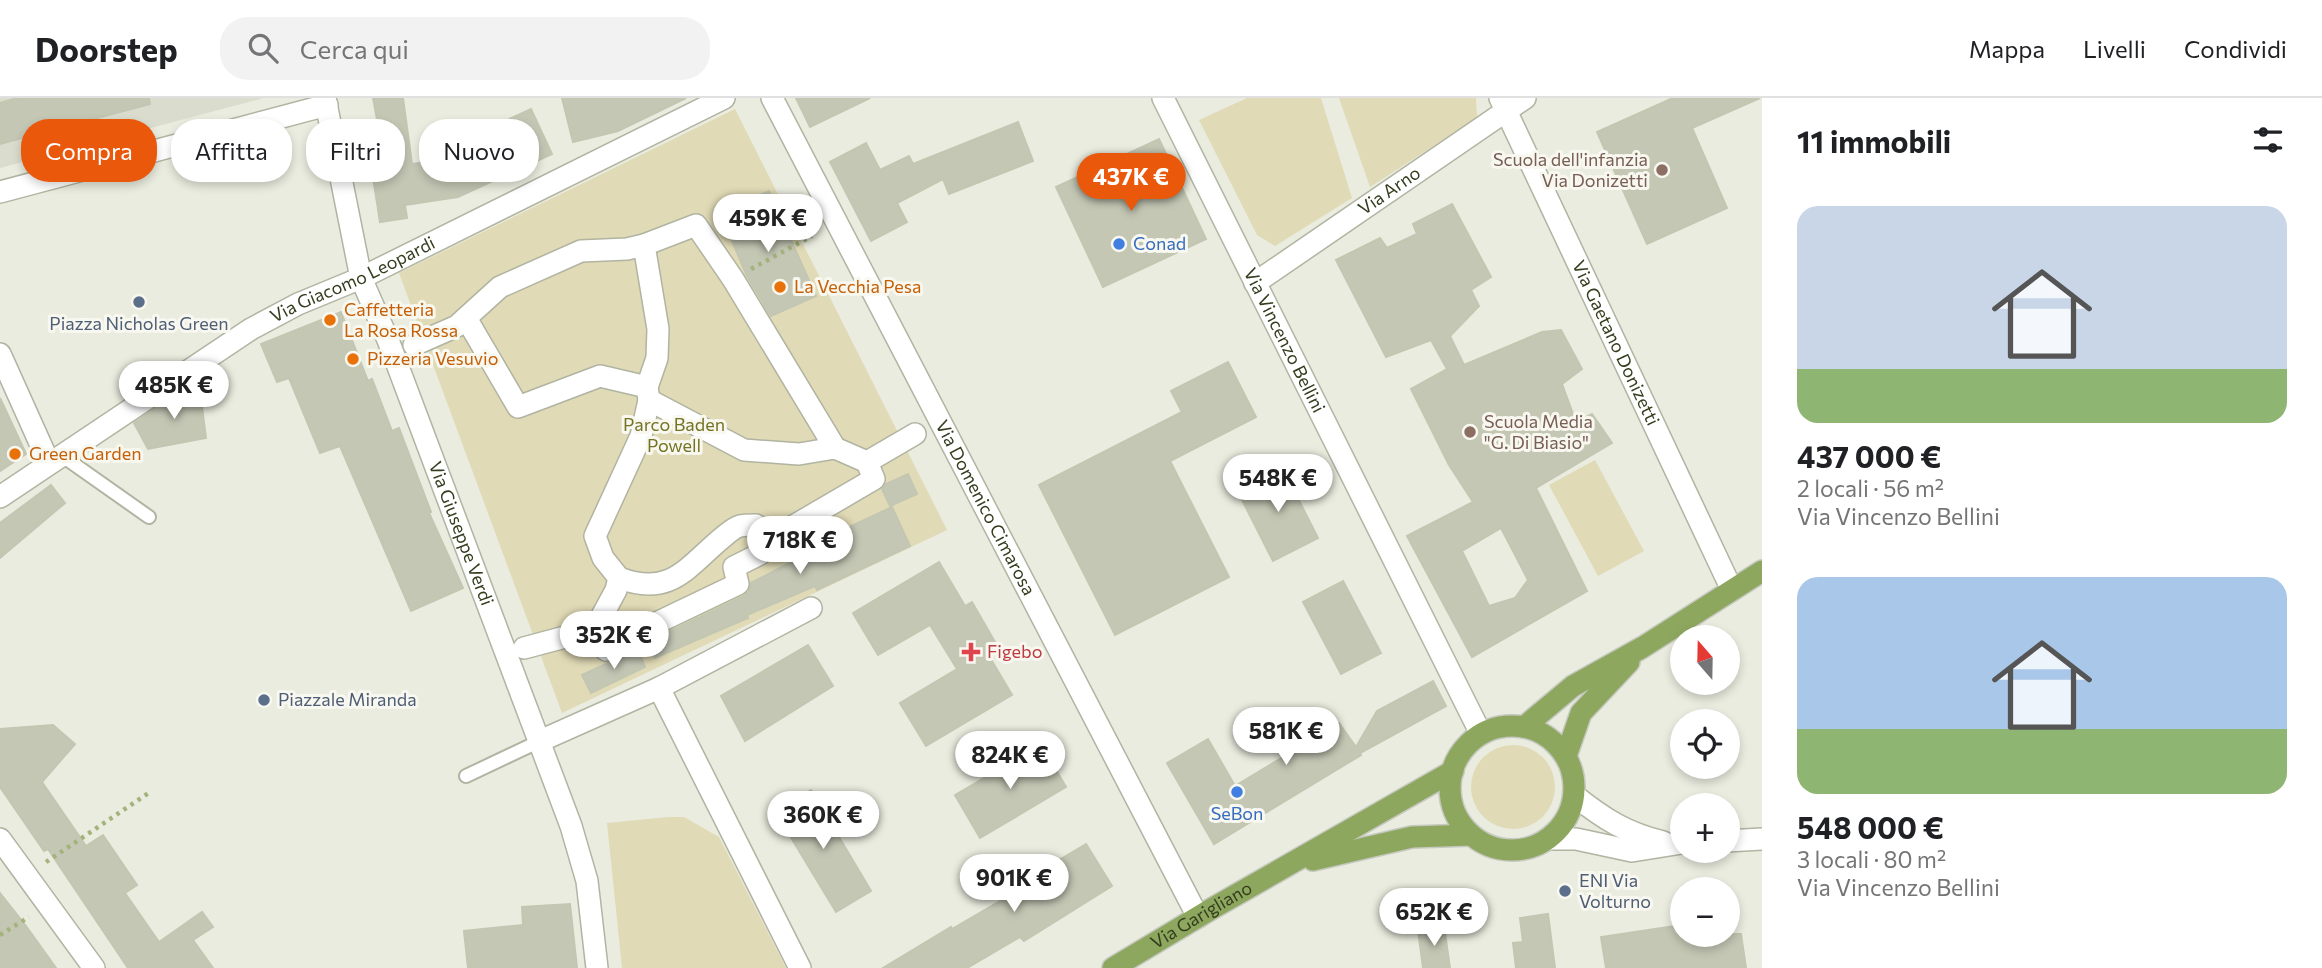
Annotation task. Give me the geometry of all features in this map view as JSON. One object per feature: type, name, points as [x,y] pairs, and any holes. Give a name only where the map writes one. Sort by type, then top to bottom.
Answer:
[{"type":"main road","points":[[1524,727],[1573,687],[1643,648],[1762,571]]},
{"type":"main road","points":[[1732,590],[1762,577]]},
{"type":"main road","points":[[1566,756],[1581,713],[1643,648]]},
{"type":"main road","points":[[1481,734],[1502,727],[1524,727],[1548,737],[1566,756],[1574,775],[1575,796],[1566,820],[1549,839]]},
{"type":"main road","name":"Via Garigliano","points":[[1113,968],[1453,771],[1463,750],[1481,734]]},
{"type":"main road","points":[[1453,771],[1450,794],[1452,806],[1463,827],[1471,835]]},
{"type":"main road","name":"Via Garigliano","points":[[1290,865],[1412,837],[1471,835],[1483,843],[1510,850],[1524,850],[1549,839]]},
{"type":"street","name":"Via Giacomo Leopardi","points":[[0,497],[251,329],[298,304],[361,278],[724,98]]},
{"type":"street","name":"Via Domenico Cimarosa","points":[[772,98],[1198,917]]},
{"type":"street","name":"Via Vincenzo Bellini","points":[[1163,98],[1481,734]]},
{"type":"street","name":"Via Arno","points":[[1255,283],[1502,105],[1525,98]]},
{"type":"street","name":"Via Giuseppe Verdi","points":[[326,101],[361,278],[388,340],[571,826],[587,881],[597,968]]},
{"type":"street","points":[[0,192],[326,101]]},
{"type":"street","name":"Via Gaetano Donizetti","points":[[1502,105],[1732,590]]},
{"type":"street","points":[[414,345],[457,326],[500,287],[582,251],[627,249],[696,225],[733,279],[835,449]]},
{"type":"street","points":[[644,245],[658,329],[657,358],[641,436],[595,536],[603,558],[619,578],[636,584],[659,584],[687,571],[712,546],[738,527],[756,525],[773,538]]},
{"type":"street","points":[[466,318],[518,407],[600,376],[648,394],[744,450],[799,454],[835,449],[867,462],[874,479],[773,538],[760,554],[734,567],[738,584],[606,650],[595,629]]},
{"type":"street","points":[[0,354],[55,459]]},
{"type":"street","points":[[867,462],[915,435]]},
{"type":"street","points":[[687,571],[689,607]]},
{"type":"street","points":[[524,648],[595,629],[616,590],[619,578]]},
{"type":"street","points":[[540,741],[659,688],[811,608]]},
{"type":"street","points":[[659,688],[800,968]]},
{"type":"street","points":[[1575,796],[1603,819],[1634,835],[1670,843]]},
{"type":"street","points":[[0,839],[94,968]]},
{"type":"street","points":[[1549,839],[1576,839],[1632,851],[1670,845]]},
{"type":"street","points":[[1740,840],[1762,839]]},
{"type":"lane","points":[[55,459],[149,517]]},
{"type":"lane","points":[[466,776],[540,741]]},
{"type":"path","points":[[733,279],[812,236]]},
{"type":"path","points":[[46,862],[150,792]]},
{"type":"path","points":[[0,935],[29,917]]},
{"type":"shaded area","points":[[0,98],[264,98],[185,119],[171,119],[171,123],[157,126],[157,119],[21,119],[21,162],[0,168]]},
{"type":"green space","points":[[1247,98],[1321,98],[1352,198],[1275,246],[1257,235],[1199,120]]},
{"type":"green space","points":[[1339,98],[1476,98],[1477,118],[1370,187]]},
{"type":"green space","name":"Parco Baden Powell","points":[[735,109],[947,530],[562,713],[399,273]]},
{"type":"green space","points":[[1595,460],[1644,551],[1598,576],[1549,485]]},
{"type":"green space","points":[[1513,745],[1536,752],[1548,764],[1555,787],[1548,810],[1536,822],[1513,829],[1490,822],[1478,810],[1471,787],[1478,764],[1490,752]]},
{"type":"green space","points":[[684,817],[719,837],[786,968],[622,968],[607,823]]},
{"type":"building","points":[[17,98],[149,98],[150,104],[94,119],[21,119],[21,138],[0,144],[0,103]]},
{"type":"building","points":[[373,98],[403,98],[412,164],[419,163],[419,182],[491,182],[458,197],[405,205],[407,218],[380,222],[374,182],[405,182],[405,119],[377,119]]},
{"type":"building","points":[[562,98],[686,98],[618,131],[573,142]]},
{"type":"building","points":[[796,98],[870,98],[810,127]]},
{"type":"building","name":"Scuola dell'infanzia Via Donizetti","points":[[1673,98],[1760,98],[1692,128],[1727,208],[1647,244],[1597,132]]},
{"type":"building","points":[[531,109],[536,119],[509,119]]},
{"type":"building","points":[[1018,122],[1033,161],[949,194],[943,179],[897,203],[907,222],[871,241],[830,162],[866,143],[880,170],[909,156],[913,164]]},
{"type":"building","points":[[539,126],[552,154],[539,160]]},
{"type":"building","points":[[1159,139],[1206,239],[1103,287],[1056,187]]},
{"type":"building","points":[[769,191],[816,296],[771,316],[747,276],[720,213]]},
{"type":"building","name":"Scuola Media \"G. Di Biasio\"","points":[[1452,204],[1491,277],[1471,290],[1479,306],[1450,336],[1464,365],[1542,332],[1561,330],[1582,369],[1562,384],[1576,422],[1592,414],[1612,443],[1536,488],[1587,591],[1472,657],[1407,536],[1473,502],[1449,465],[1411,389],[1447,369],[1431,340],[1386,357],[1336,260],[1380,238],[1387,248],[1417,234],[1413,224]],"holes":[[[1501,528],[1528,580],[1515,598],[1489,606],[1462,551]]]},
{"type":"building","points":[[341,312],[368,381],[372,379],[392,431],[399,428],[431,512],[429,513],[463,588],[411,611],[340,446],[320,453],[289,378],[277,382],[261,344]]},
{"type":"building","points":[[1228,362],[1256,417],[1170,461],[1229,577],[1115,635],[1039,485],[1182,412],[1171,391]]},
{"type":"building","points":[[190,385],[201,399],[206,438],[148,449],[134,423]]},
{"type":"building","points":[[0,398],[26,454],[0,471]]},
{"type":"building","points":[[1282,467],[1318,538],[1273,561],[1237,490]]},
{"type":"building","points":[[908,474],[917,494],[890,506],[882,489],[886,484]]},
{"type":"building","points":[[51,485],[65,503],[0,558],[0,523]]},
{"type":"building","points":[[892,507],[910,546],[817,590],[815,586],[655,658],[648,642],[744,596],[749,592],[751,583],[801,557],[798,551]]},
{"type":"building","name":"Figebo","points":[[939,562],[965,606],[972,602],[999,649],[989,656],[1012,695],[926,746],[900,703],[957,669],[930,625],[878,655],[853,613]]},
{"type":"building","points":[[1343,581],[1381,653],[1341,674],[1303,602]]},
{"type":"building","points":[[808,645],[833,686],[745,741],[721,696]]},
{"type":"building","points":[[638,649],[645,667],[591,693],[582,675]]},
{"type":"building","points":[[1433,681],[1446,706],[1360,753],[1361,755],[1214,844],[1167,763],[1208,739],[1235,786],[1339,723],[1356,747],[1377,711]]},
{"type":"building","points":[[53,725],[75,744],[42,782],[86,846],[103,835],[137,885],[125,893],[159,942],[202,912],[213,927],[193,940],[213,968],[128,968],[48,849],[44,851],[0,787],[0,729]]},
{"type":"building","points":[[1041,745],[1066,787],[980,838],[955,795]]},
{"type":"building","points":[[811,790],[871,891],[836,912],[775,811]]},
{"type":"building","points":[[1086,844],[1112,886],[1024,941],[1020,937],[967,968],[883,968],[1000,901],[997,897]]},
{"type":"building","points":[[0,893],[26,926],[56,968],[0,968]]},
{"type":"building","points":[[570,904],[577,968],[468,968],[464,931],[523,925],[522,907]]},
{"type":"building","points":[[1548,914],[1555,968],[1516,968],[1513,943],[1523,942],[1520,918]]},
{"type":"building","points":[[1444,926],[1450,968],[1423,968],[1418,930]]},
{"type":"building","points":[[1670,927],[1670,947],[1740,947],[1741,934],[1746,968],[1606,968],[1601,937]]},
{"type":"place","name":"Scuola dell'infanzia Via Donizetti","points":[[1662,170]]},
{"type":"place","name":"Conad","points":[[1119,244]]},
{"type":"place","name":"La Vecchia Pesa","points":[[780,287]]},
{"type":"place","name":"Piazza Nicholas Green","points":[[139,302]]},
{"type":"place","name":"Caffetteria La Rosa Rossa","points":[[330,320]]},
{"type":"place","name":"Pizzeria Vesuvio","points":[[353,359]]},
{"type":"place","name":"Scuola Media \"G. Di Biasio\"","points":[[1470,432]]},
{"type":"place","name":"Green Garden","points":[[15,454]]},
{"type":"place","name":"Figebo","points":[[971,652]]},
{"type":"place","name":"Piazzale Miranda","points":[[264,700]]},
{"type":"place","name":"SeBon","points":[[1237,792]]},
{"type":"place","name":"ENI Via Volturno","points":[[1565,891]]}]
